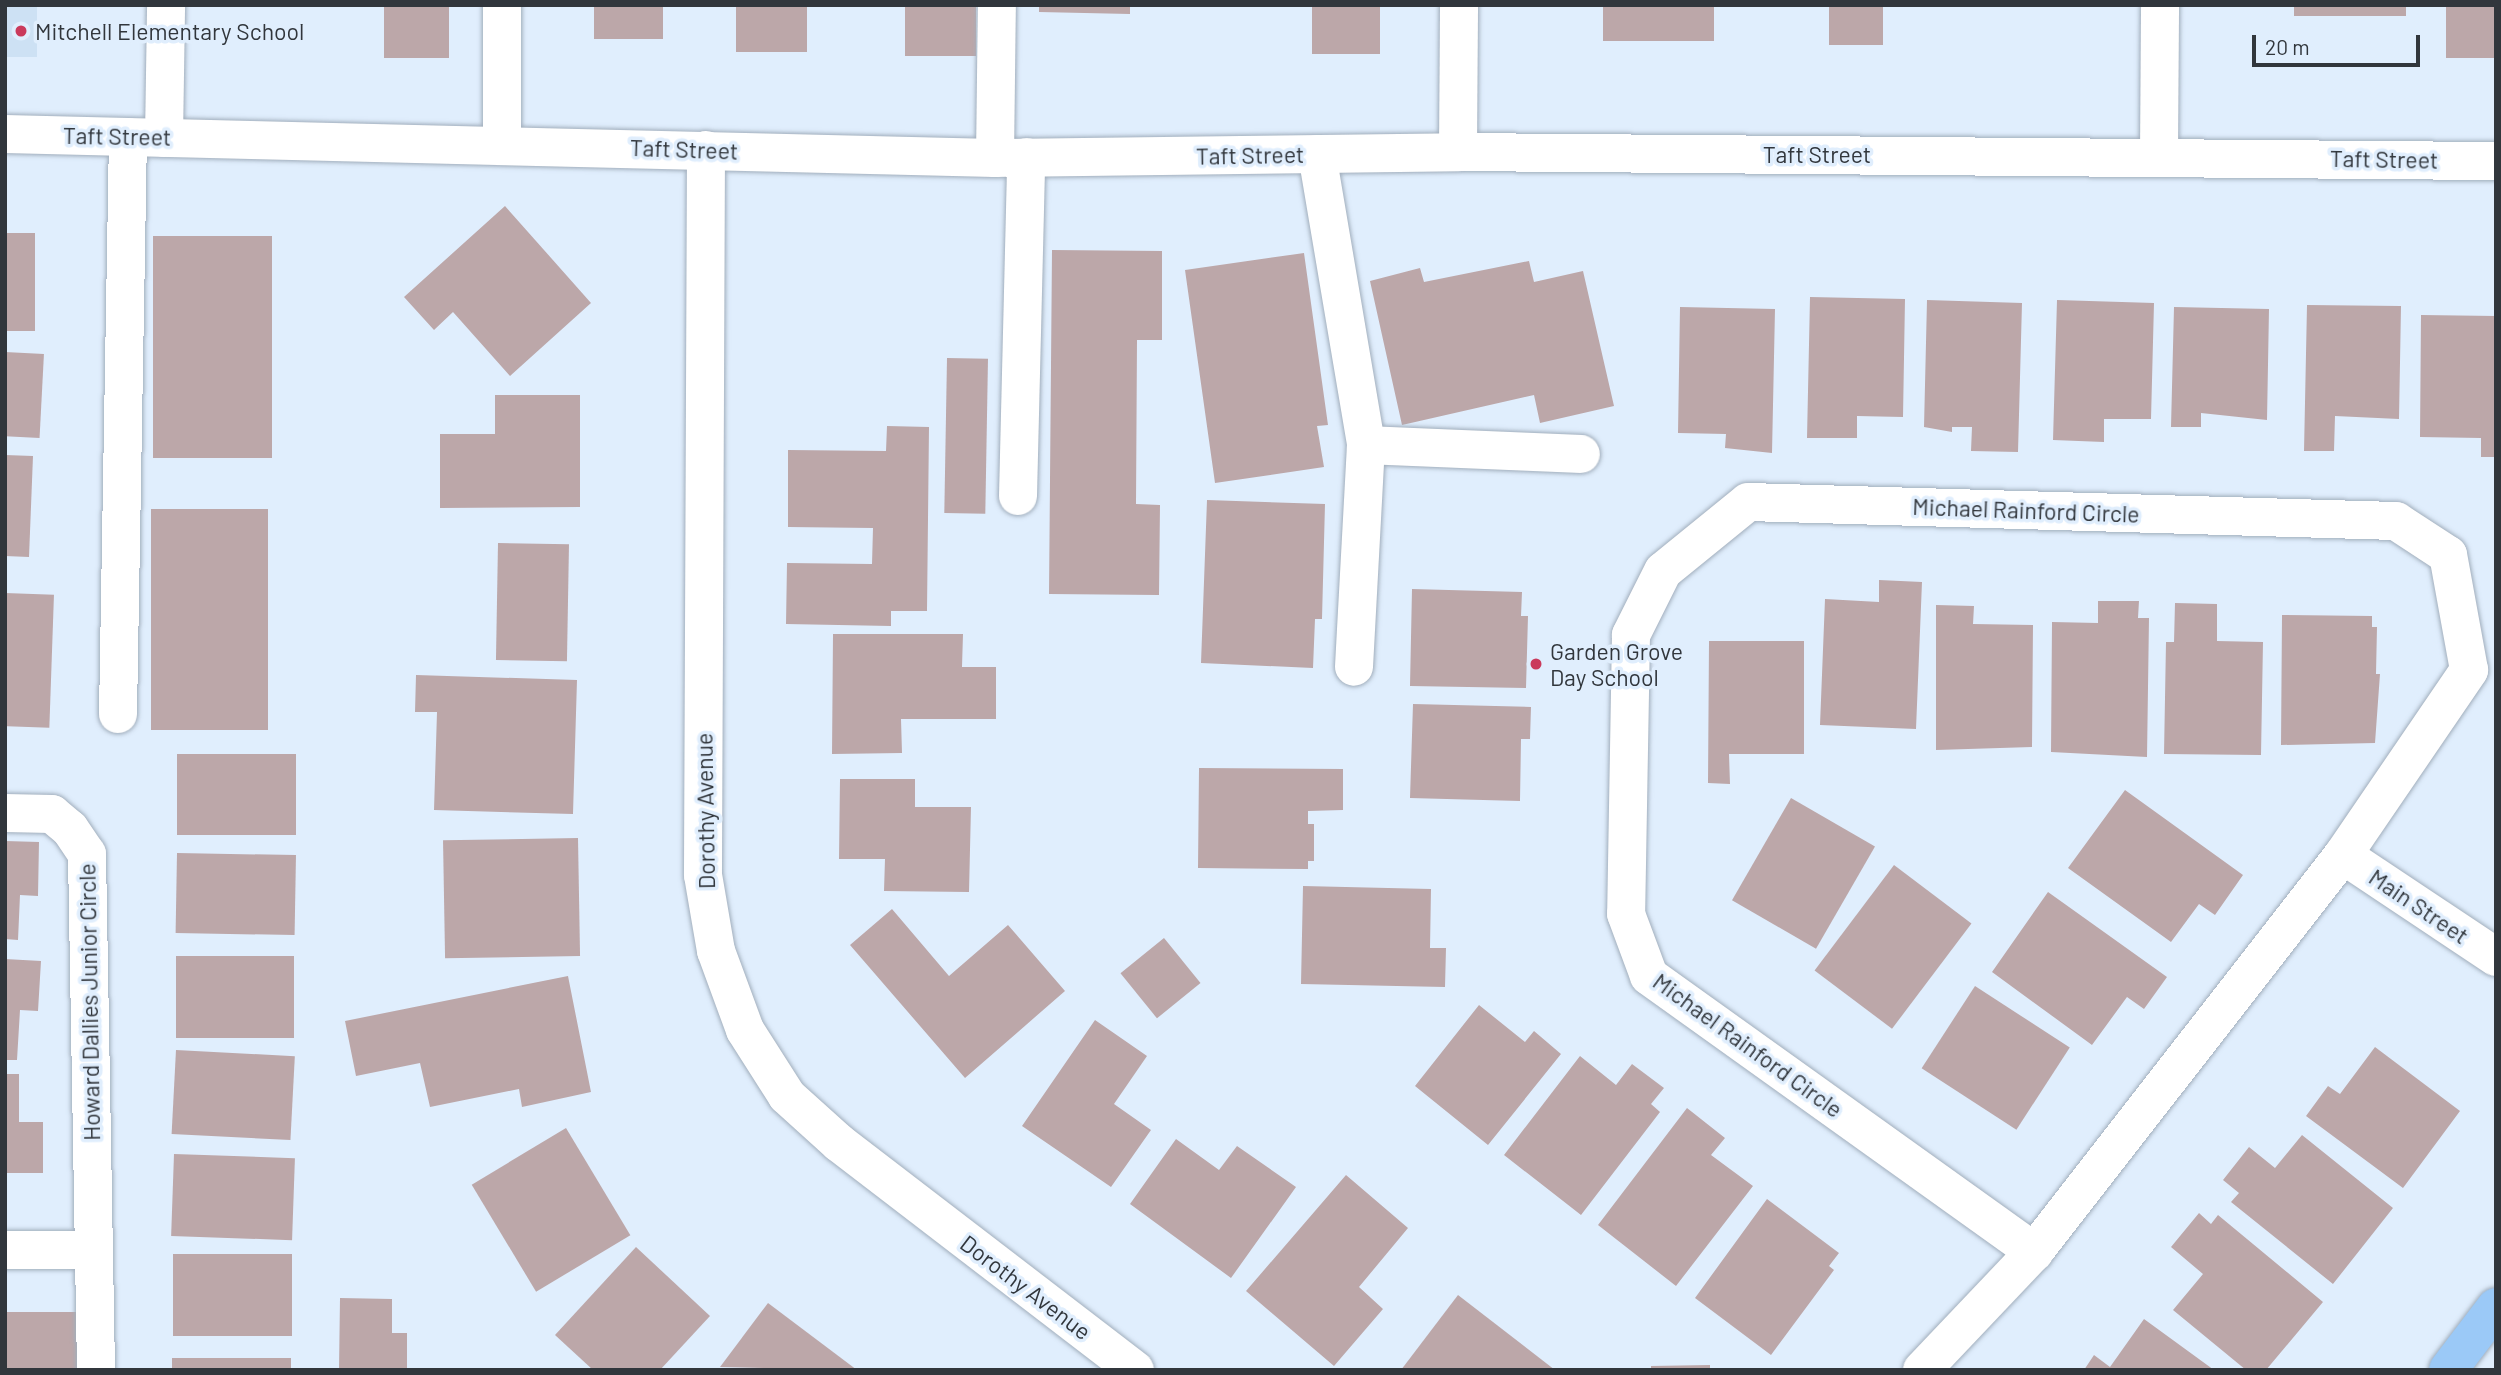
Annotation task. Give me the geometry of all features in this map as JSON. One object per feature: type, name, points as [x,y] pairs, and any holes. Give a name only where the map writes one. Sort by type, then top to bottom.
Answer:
[{"type":"main road","points":[[2448,1370],[2496,1307]]},
{"type":"street","points":[[118,714],[146,137],[166,5]]},
{"type":"street","points":[[502,5],[502,144]]},
{"type":"street","points":[[997,5],[1011,157],[1018,496]]},
{"type":"street","points":[[1458,152],[1459,5]]},
{"type":"street","points":[[2158,155],[2160,5]]},
{"type":"street","name":"Taft Street","points":[[5,134],[1011,157],[1458,152],[2158,155],[2496,161]]},
{"type":"street","name":"Dorothy Avenue","points":[[706,150],[703,875],[716,951],[745,1030],[787,1096],[839,1143],[1135,1370]]},
{"type":"street","points":[[1317,154],[1366,445],[1353,667]]},
{"type":"street","points":[[1366,445],[1581,454]]},
{"type":"street","name":"Michael Rainford Circle","points":[[1922,1370],[2034,1252],[2343,855],[2469,670],[2448,555],[2396,521],[1748,502],[1663,571],[1631,635],[1626,914],[1649,976],[2034,1252]]},
{"type":"street","name":"Howard Dallies Junior Circle","points":[[5,813],[52,814],[71,829],[87,854],[96,1370]]},
{"type":"street","name":"Main Street","points":[[2343,855],[2496,957]]},
{"type":"street","points":[[5,1250],[94,1250]]},
{"type":"shaded area","name":"Mitchell Elementary School","points":[[5,5],[37,5],[37,57],[5,57]]},
{"type":"building","points":[[384,5],[449,5],[449,58],[384,58]]},
{"type":"building","points":[[594,5],[663,5],[663,39],[594,39]]},
{"type":"building","points":[[736,5],[807,5],[807,52],[736,52]]},
{"type":"building","points":[[905,5],[976,5],[976,56],[905,56]]},
{"type":"building","points":[[1039,5],[1130,5],[1130,14],[1039,12]]},
{"type":"building","points":[[1312,5],[1380,5],[1380,54],[1312,54]]},
{"type":"building","points":[[1603,5],[1714,5],[1714,41],[1603,41]]},
{"type":"building","points":[[1829,5],[1883,5],[1883,45],[1829,45]]},
{"type":"building","points":[[2294,5],[2406,5],[2406,16],[2294,16]]},
{"type":"building","points":[[2446,5],[2496,5],[2496,58],[2446,58]]},
{"type":"building","points":[[505,206],[591,303],[510,376],[453,312],[434,330],[404,297]]},
{"type":"building","points":[[5,233],[35,233],[35,331],[5,331]]},
{"type":"building","points":[[153,236],[272,236],[272,458],[153,458]]},
{"type":"building","points":[[1052,250],[1162,251],[1162,340],[1137,340],[1136,504],[1160,505],[1159,595],[1049,594]]},
{"type":"building","points":[[1304,253],[1328,425],[1317,426],[1324,467],[1215,483],[1185,270]]},
{"type":"building","points":[[1529,261],[1534,282],[1583,271],[1614,406],[1540,423],[1534,395],[1402,425],[1370,281],[1420,268],[1424,282]]},
{"type":"building","points":[[1810,297],[1905,299],[1903,417],[1857,416],[1857,438],[1807,438]]},
{"type":"building","points":[[1927,300],[2022,303],[2018,452],[1971,451],[1972,427],[1952,427],[1952,432],[1924,427]]},
{"type":"building","points":[[2057,300],[2154,303],[2151,419],[2104,419],[2104,442],[2053,440]]},
{"type":"building","points":[[2307,305],[2401,306],[2399,419],[2335,416],[2334,451],[2304,451]]},
{"type":"building","points":[[1680,307],[1775,309],[1772,453],[1725,448],[1726,434],[1678,433]]},
{"type":"building","points":[[2174,307],[2269,309],[2267,420],[2201,413],[2201,427],[2171,427]]},
{"type":"building","points":[[2421,315],[2496,316],[2496,457],[2481,457],[2481,438],[2420,437]]},
{"type":"building","points":[[5,352],[44,354],[40,438],[5,436]]},
{"type":"building","points":[[947,358],[988,359],[985,514],[944,513]]},
{"type":"building","points":[[495,395],[580,395],[580,507],[440,508],[440,434],[495,434]]},
{"type":"building","points":[[887,426],[929,427],[927,611],[891,611],[891,626],[786,624],[787,563],[872,564],[873,528],[788,527],[788,450],[886,451]]},
{"type":"building","points":[[5,455],[33,456],[29,557],[5,556]]},
{"type":"building","points":[[1207,500],[1325,504],[1322,619],[1315,619],[1313,668],[1201,663]]},
{"type":"building","points":[[151,509],[268,509],[268,730],[151,730]]},
{"type":"building","points":[[498,543],[569,544],[567,661],[496,660]]},
{"type":"building","points":[[1879,580],[1922,582],[1916,729],[1820,725],[1825,599],[1879,602]]},
{"type":"building","points":[[1412,589],[1522,592],[1521,616],[1528,616],[1526,688],[1410,686]]},
{"type":"building","points":[[5,593],[54,595],[49,728],[5,726]]},
{"type":"building","points":[[2098,601],[2139,601],[2138,618],[2149,618],[2147,757],[2051,752],[2052,622],[2098,623]]},
{"type":"building","points":[[2175,603],[2217,604],[2217,641],[2263,642],[2261,755],[2164,754],[2166,642],[2174,642]]},
{"type":"building","points":[[1936,605],[1974,606],[1973,624],[2033,625],[2032,747],[1936,750]]},
{"type":"building","points":[[2282,615],[2372,616],[2372,627],[2377,627],[2376,674],[2380,674],[2375,743],[2281,745]]},
{"type":"building","points":[[833,634],[963,634],[962,667],[996,667],[996,719],[901,719],[902,753],[832,754]]},
{"type":"building","points":[[1709,641],[1804,641],[1804,754],[1729,754],[1730,784],[1708,783]]},
{"type":"building","points":[[416,675],[577,680],[573,814],[434,810],[437,712],[415,712]]},
{"type":"building","points":[[1413,704],[1531,707],[1530,739],[1521,739],[1520,801],[1410,798]]},
{"type":"building","points":[[177,754],[296,754],[296,835],[177,835]]},
{"type":"building","points":[[1199,768],[1343,769],[1343,810],[1308,811],[1308,824],[1314,824],[1314,861],[1308,861],[1308,869],[1198,868]]},
{"type":"building","points":[[840,779],[915,779],[915,807],[971,807],[969,892],[884,891],[885,859],[839,859]]},
{"type":"building","points":[[2125,790],[2243,875],[2215,915],[2199,904],[2171,942],[2068,868]]},
{"type":"building","points":[[1791,798],[1875,846],[1816,949],[1732,900]]},
{"type":"building","points":[[578,838],[580,956],[445,958],[443,840]]},
{"type":"building","points":[[5,841],[39,842],[38,896],[20,895],[18,940],[5,939]]},
{"type":"building","points":[[177,853],[296,855],[295,935],[176,933]]},
{"type":"building","points":[[1894,865],[1971,923],[1892,1029],[1815,970]]},
{"type":"building","points":[[1303,886],[1431,889],[1430,948],[1446,948],[1445,987],[1301,984]]},
{"type":"building","points":[[2048,892],[2167,977],[2144,1009],[2127,997],[2092,1045],[1992,972]]},
{"type":"building","points":[[892,909],[949,976],[1008,925],[1065,991],[965,1078],[850,945]]},
{"type":"building","points":[[1164,938],[1201,983],[1157,1018],[1120,973]]},
{"type":"building","points":[[176,956],[294,956],[294,1038],[176,1038]]},
{"type":"building","points":[[5,959],[41,961],[38,1011],[20,1010],[17,1060],[5,1060]]},
{"type":"building","points":[[568,976],[591,1092],[522,1107],[519,1089],[430,1107],[420,1063],[356,1076],[345,1021]]},
{"type":"building","points":[[1975,986],[2070,1048],[2016,1130],[1922,1068]]},
{"type":"building","points":[[1479,1005],[1525,1042],[1534,1031],[1561,1054],[1488,1145],[1415,1086]]},
{"type":"building","points":[[1095,1020],[1147,1056],[1114,1104],[1151,1130],[1111,1187],[1022,1126]]},
{"type":"building","points":[[2375,1047],[2460,1111],[2403,1188],[2306,1116],[2328,1086],[2340,1094]]},
{"type":"building","points":[[176,1050],[295,1056],[290,1140],[172,1134]]},
{"type":"building","points":[[1580,1056],[1616,1085],[1632,1064],[1664,1088],[1651,1104],[1660,1112],[1581,1215],[1504,1155]]},
{"type":"building","points":[[5,1074],[19,1074],[19,1122],[43,1122],[43,1173],[5,1173]]},
{"type":"building","points":[[1687,1108],[1725,1138],[1711,1155],[1753,1186],[1676,1286],[1598,1225]]},
{"type":"building","points":[[566,1128],[630,1235],[536,1292],[472,1185]]},
{"type":"building","points":[[2302,1135],[2393,1208],[2333,1284],[2231,1202],[2239,1193],[2223,1180],[2249,1147],[2275,1168]]},
{"type":"building","points":[[1176,1139],[1219,1170],[1237,1146],[1296,1187],[1231,1278],[1130,1204]]},
{"type":"building","points":[[174,1154],[295,1158],[292,1240],[171,1236]]},
{"type":"building","points":[[1346,1175],[1408,1228],[1359,1287],[1383,1309],[1334,1366],[1246,1291]]},
{"type":"building","points":[[1767,1199],[1839,1253],[1829,1266],[1834,1270],[1771,1355],[1695,1298]]},
{"type":"building","points":[[2199,1213],[2211,1224],[2218,1215],[2323,1302],[2266,1370],[2246,1370],[2173,1310],[2203,1274],[2171,1247]]},
{"type":"building","points":[[636,1247],[710,1316],[660,1370],[593,1370],[555,1335]]},
{"type":"building","points":[[173,1254],[292,1254],[292,1336],[173,1336]]},
{"type":"building","points":[[1458,1295],[1555,1370],[1401,1370]]},
{"type":"building","points":[[340,1298],[392,1299],[392,1333],[407,1333],[407,1370],[339,1370]]},
{"type":"building","points":[[768,1303],[857,1370],[720,1367]]},
{"type":"building","points":[[5,1312],[80,1312],[80,1370],[5,1370]]},
{"type":"building","points":[[2144,1319],[2214,1370],[2084,1370],[2094,1355],[2110,1367]]},
{"type":"building","points":[[172,1358],[291,1358],[291,1370],[172,1370]]},
{"type":"building","points":[[1710,1365],[1710,1370],[1651,1370],[1651,1366]]},
{"type":"place","name":"Mitchell Elementary School","points":[[21,31]]},
{"type":"place","name":"Garden Grove Day School","points":[[1536,664]]}]
